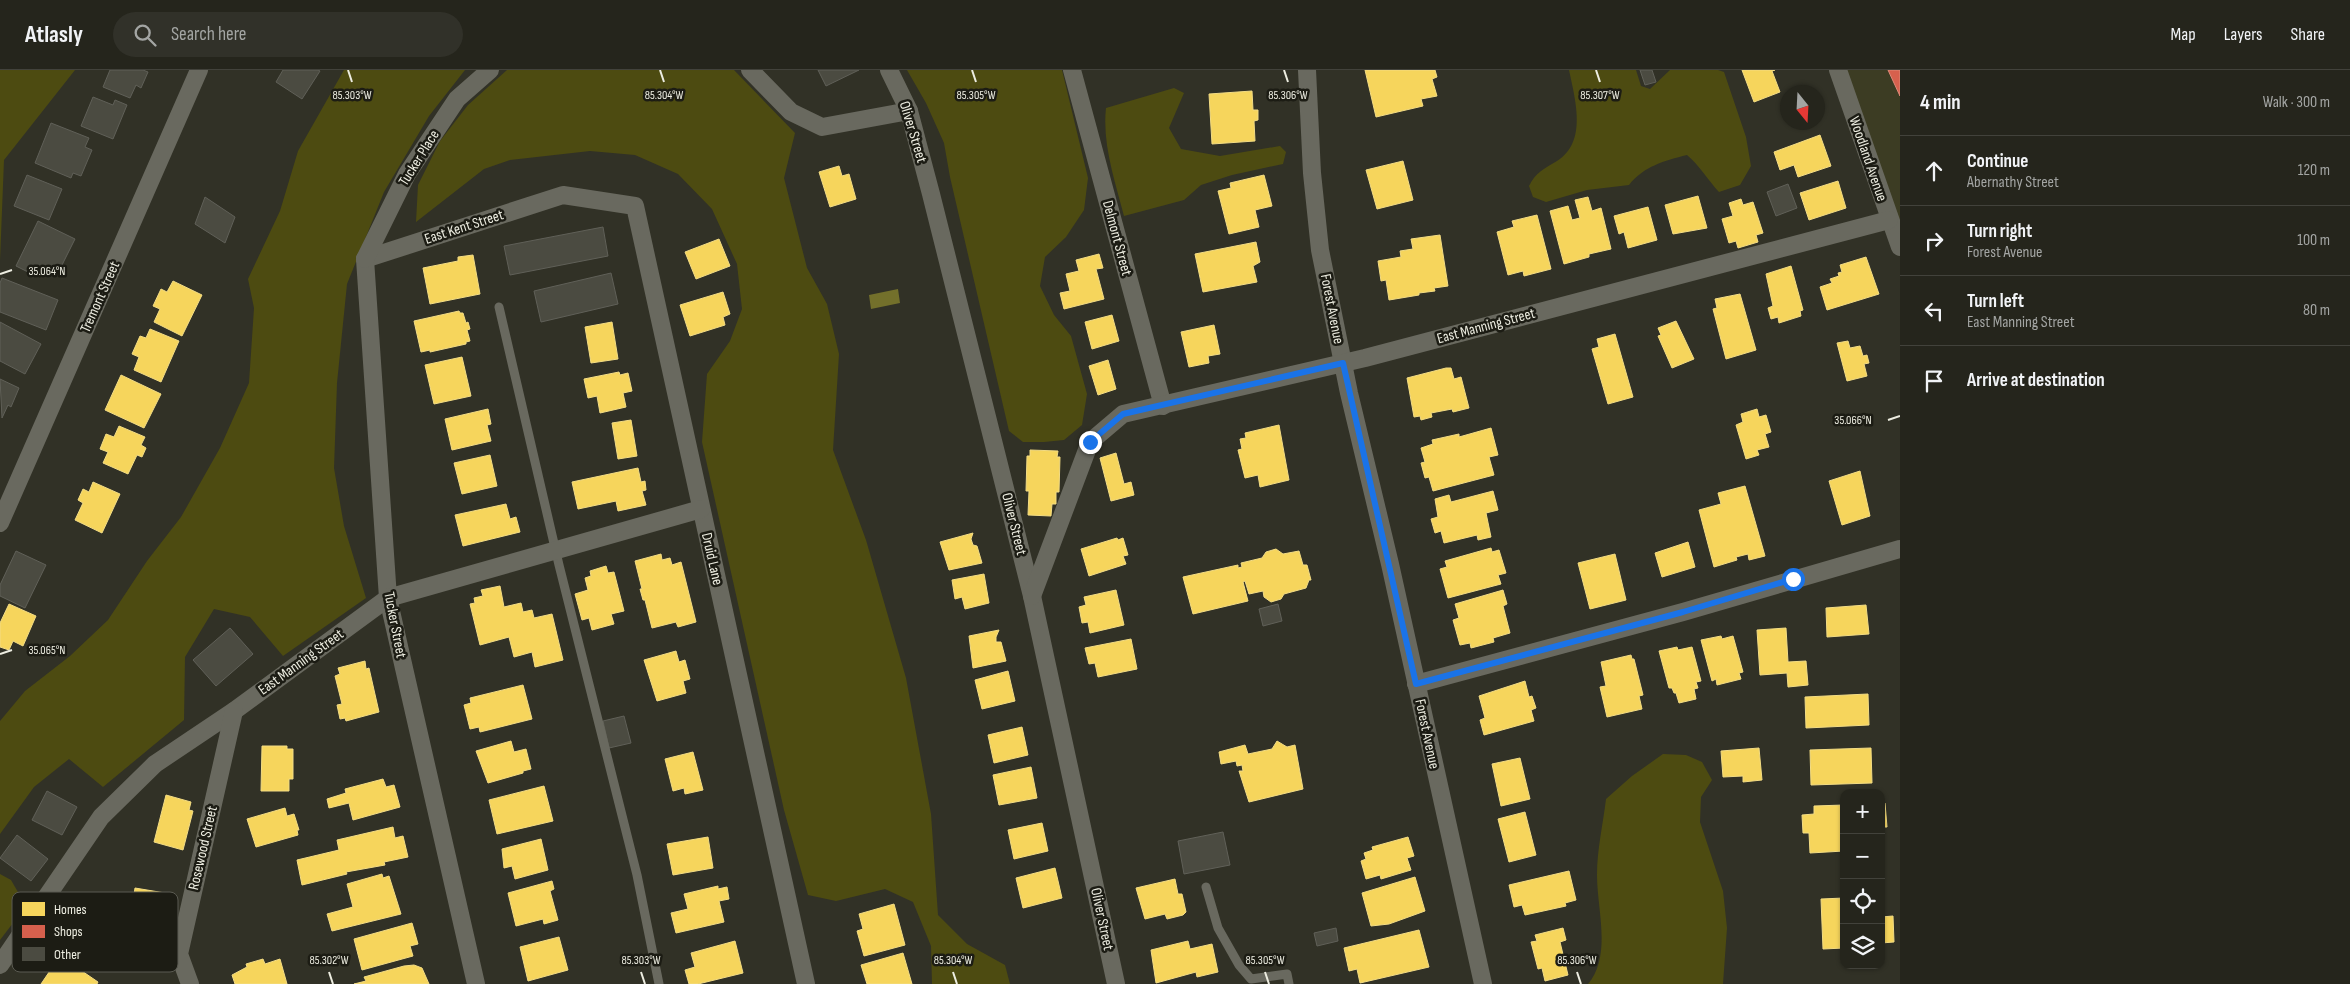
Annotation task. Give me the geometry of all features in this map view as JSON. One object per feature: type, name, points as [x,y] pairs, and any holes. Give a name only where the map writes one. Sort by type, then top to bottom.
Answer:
[{"type":"street","name":"Tremont Street","points":[[0,523],[199,70]]},
{"type":"street","name":"Tucker Place","points":[[365,259],[407,174],[456,99],[490,70]]},
{"type":"street","points":[[750,70],[791,112],[822,127],[908,111]]},
{"type":"street","name":"Oliver Street","points":[[889,70],[908,111],[1032,596],[1116,984]]},
{"type":"street","name":"Delmont Street","points":[[1072,70],[1163,406]]},
{"type":"street","name":"Forest Avenue","points":[[1307,70],[1312,173],[1320,250],[1343,363],[1483,984]]},
{"type":"street","name":"Woodland Avenue","points":[[1838,70],[1900,247]]},
{"type":"street","name":"East Kent Street","points":[[365,259],[562,195]]},
{"type":"street","name":"Druid Lane","points":[[562,195],[635,206],[806,984]]},
{"type":"street","name":"East Manning Street","points":[[1032,596],[1090,442],[1123,414],[1343,363],[1889,220]]},
{"type":"street","name":"Tucker Street","points":[[365,259],[388,598],[476,984]]},
{"type":"street","name":"East Manning Street","points":[[50,892],[101,817],[155,764],[234,711],[388,598],[701,509]]},
{"type":"street","points":[[1416,684],[1683,612],[1900,549]]},
{"type":"street","name":"Rosewood Street","points":[[190,984],[179,954],[234,711]]},
{"type":"street","name":"East Manning Street","points":[[0,965],[12,947]]},
{"type":"lane","points":[[499,307],[556,550],[637,875],[659,984]]},
{"type":"lane","points":[[1206,887],[1218,928],[1239,965],[1251,978],[1287,974],[1289,984]]},
{"type":"shaded area","points":[[0,70],[75,70],[4,160],[0,261]]},
{"type":"shaded area","points":[[344,70],[465,70],[429,116],[384,192],[347,284],[337,383],[334,468],[344,526],[366,598],[283,656],[250,617],[214,609],[185,657],[184,720],[103,787],[69,759],[34,787],[0,834],[0,721],[25,691],[70,656],[108,620],[147,561],[181,517],[220,448],[249,383],[254,308],[248,279],[280,211],[298,151]]},
{"type":"shaded area","points":[[507,70],[734,70],[795,133],[784,178],[807,268],[827,304],[839,354],[833,450],[866,540],[906,678],[931,814],[938,915],[967,944],[1005,965],[1010,984],[932,984],[931,946],[913,902],[885,889],[836,901],[808,895],[784,810],[702,442],[707,374],[730,341],[742,309],[737,264],[712,209],[678,174],[635,155],[590,151],[510,160],[484,169],[416,222],[418,185],[440,141],[468,105]]},
{"type":"shaded area","points":[[907,70],[1062,70],[1088,178],[1084,210],[1066,237],[1045,257],[1040,286],[1054,315],[1071,336],[1087,394],[1082,425],[1064,440],[1023,442],[1009,431],[950,177],[944,143],[926,103]]},
{"type":"shaded area","points":[[1569,70],[1636,70],[1641,86],[1650,89],[1670,70],[1718,70],[1724,72],[1746,137],[1751,166],[1740,185],[1719,192],[1696,163],[1687,155],[1662,162],[1648,169],[1629,185],[1587,190],[1546,202],[1533,197],[1529,186],[1535,177],[1567,153],[1573,143],[1577,119]]},
{"type":"shaded area","points":[[1838,70],[1900,70],[1900,247]]},
{"type":"shaded area","points":[[1174,88],[1184,93],[1169,128],[1181,149],[1220,156],[1280,146],[1286,152],[1283,164],[1232,175],[1201,185],[1184,200],[1124,216],[1108,149],[1105,122],[1106,108]]},
{"type":"shaded area","points":[[898,289],[900,303],[871,309],[869,295]]},
{"type":"shaded area","points":[[1663,754],[1686,755],[1702,762],[1712,780],[1701,797],[1700,822],[1723,891],[1727,928],[1723,984],[1588,984],[1600,960],[1602,932],[1597,866],[1606,799],[1632,776]]},
{"type":"shaded area","points":[[0,874],[11,880],[18,892],[12,892],[12,924],[0,940]]},
{"type":"building: Homes","points":[[1365,70],[1435,70],[1437,77],[1432,79],[1437,96],[1421,99],[1423,106],[1376,117]]},
{"type":"building: Homes","points":[[1742,70],[1775,70],[1772,71],[1780,92],[1754,102]]},
{"type":"building: Homes","points":[[1252,91],[1253,110],[1258,110],[1258,120],[1254,121],[1255,141],[1212,144],[1209,94]]},
{"type":"building: Homes","points":[[1820,135],[1831,166],[1798,177],[1794,165],[1780,170],[1774,152]]},
{"type":"building: Homes","points":[[1403,161],[1413,200],[1377,209],[1366,170]]},
{"type":"building: Homes","points":[[839,166],[842,176],[849,174],[856,199],[830,207],[819,172]]},
{"type":"building: Homes","points":[[1264,175],[1272,206],[1255,210],[1259,227],[1229,234],[1218,191],[1231,188],[1230,183]]},
{"type":"building: Homes","points":[[1838,181],[1846,208],[1809,220],[1800,193]]},
{"type":"building: Homes","points":[[1698,196],[1707,228],[1673,234],[1665,205]]},
{"type":"building: Homes","points":[[1588,197],[1592,211],[1601,208],[1611,249],[1589,254],[1589,257],[1564,264],[1550,211],[1568,206],[1572,220],[1580,218],[1575,200]]},
{"type":"building: Homes","points":[[1741,199],[1743,205],[1753,202],[1763,233],[1756,235],[1758,242],[1738,248],[1736,241],[1729,243],[1722,219],[1733,216],[1729,203]]},
{"type":"building: Homes","points":[[1648,207],[1657,240],[1628,248],[1624,232],[1619,234],[1614,216]]},
{"type":"building: Homes","points":[[1537,215],[1551,269],[1524,276],[1523,271],[1508,275],[1497,232],[1514,227],[1512,221]]},
{"type":"building: Homes","points":[[1440,235],[1448,286],[1434,288],[1435,291],[1419,293],[1419,295],[1389,300],[1386,280],[1381,281],[1378,261],[1401,257],[1400,251],[1413,249],[1411,239]]},
{"type":"building: Homes","points":[[719,239],[730,266],[696,279],[685,252]]},
{"type":"building: Homes","points":[[1256,242],[1260,262],[1253,266],[1257,282],[1203,292],[1195,254]]},
{"type":"building: Homes","points":[[1099,254],[1103,268],[1096,269],[1104,299],[1064,309],[1060,293],[1070,291],[1066,274],[1079,271],[1076,260]]},
{"type":"building: Homes","points":[[473,255],[480,294],[430,304],[423,268],[458,261],[458,257]]},
{"type":"building: Homes","points":[[1866,257],[1879,294],[1827,310],[1820,287],[1832,283],[1830,279],[1839,276],[1838,273],[1842,272],[1840,265]]},
{"type":"building: Homes","points":[[1791,266],[1803,310],[1800,311],[1801,316],[1779,323],[1778,317],[1771,319],[1768,308],[1773,306],[1766,274]]},
{"type":"building: Homes","points":[[173,281],[202,295],[182,336],[154,322],[160,309],[153,306],[161,289],[167,292]]},
{"type":"building: Homes","points":[[723,292],[730,314],[723,317],[725,325],[690,336],[680,305]]},
{"type":"building: Homes","points":[[1740,294],[1756,350],[1726,359],[1713,309],[1717,308],[1715,299]]},
{"type":"building: Homes","points":[[459,311],[463,313],[466,323],[468,322],[470,329],[467,330],[470,341],[466,342],[466,344],[430,352],[430,350],[421,352],[414,321]]},
{"type":"building: Homes","points":[[1112,315],[1119,341],[1092,349],[1085,322]]},
{"type":"building: Homes","points":[[1676,321],[1694,359],[1672,368],[1658,336],[1661,335],[1658,328]]},
{"type":"building: Homes","points":[[612,322],[618,359],[591,363],[585,327]]},
{"type":"building: Homes","points":[[1214,325],[1220,354],[1208,356],[1209,363],[1189,367],[1181,332]]},
{"type":"building: Homes","points":[[150,329],[179,341],[161,382],[134,370],[139,357],[132,354],[140,336],[146,338]]},
{"type":"building: Homes","points":[[1615,334],[1633,397],[1608,404],[1592,349],[1599,347],[1597,339]]},
{"type":"building: Homes","points":[[1848,341],[1850,348],[1860,346],[1863,356],[1867,355],[1869,363],[1864,364],[1867,376],[1847,381],[1837,343]]},
{"type":"building: Homes","points":[[462,357],[471,396],[434,404],[425,365]]},
{"type":"building: Homes","points":[[1108,360],[1116,389],[1098,395],[1089,366]]},
{"type":"building: Homes","points":[[1451,368],[1454,379],[1461,377],[1469,408],[1453,412],[1452,409],[1431,413],[1432,417],[1421,420],[1420,416],[1414,417],[1407,378]]},
{"type":"building: Homes","points":[[619,372],[620,375],[628,373],[632,391],[623,393],[626,407],[600,413],[597,396],[588,398],[584,379]]},
{"type":"building: Homes","points":[[121,375],[161,394],[144,428],[105,410]]},
{"type":"building: Homes","points":[[488,409],[491,424],[487,425],[491,441],[452,450],[445,419]]},
{"type":"building: Homes","points":[[1757,409],[1759,417],[1766,415],[1771,432],[1765,434],[1769,447],[1757,450],[1759,455],[1746,459],[1736,425],[1743,422],[1741,414]]},
{"type":"building: Homes","points":[[631,420],[637,456],[618,459],[612,423]]},
{"type":"building: Homes","points":[[1279,425],[1289,480],[1260,487],[1258,475],[1245,478],[1238,450],[1242,449],[1240,439],[1246,438],[1245,433]]},
{"type":"building: Homes","points":[[119,426],[145,437],[141,445],[146,448],[142,457],[137,455],[128,474],[103,463],[108,452],[100,449],[106,434],[114,437]]},
{"type":"building: Homes","points":[[1491,428],[1498,455],[1489,457],[1494,475],[1433,491],[1429,477],[1425,478],[1421,463],[1425,462],[1421,448],[1433,444],[1432,440],[1459,434],[1459,437]]},
{"type":"building: Homes","points":[[1030,450],[1058,451],[1057,457],[1060,457],[1059,492],[1056,492],[1056,504],[1052,504],[1051,516],[1028,515],[1029,491],[1026,491],[1027,456],[1030,456]]},
{"type":"building: Homes","points":[[1116,453],[1124,484],[1131,482],[1134,495],[1111,501],[1100,458]]},
{"type":"building: Homes","points":[[490,455],[497,486],[462,494],[454,463]]},
{"type":"building: Homes","points":[[638,468],[641,482],[645,481],[646,490],[642,491],[646,505],[618,511],[616,501],[578,509],[572,482]]},
{"type":"building: Homes","points":[[1860,471],[1870,516],[1842,525],[1829,481]]},
{"type":"building: Homes","points":[[93,482],[120,494],[102,533],[75,520],[83,503],[78,500],[83,489],[89,492]]},
{"type":"building: Homes","points":[[1745,486],[1765,556],[1749,560],[1748,554],[1736,557],[1737,560],[1714,567],[1699,510],[1721,504],[1718,493]]},
{"type":"building: Homes","points":[[1493,491],[1498,510],[1486,513],[1491,537],[1478,540],[1477,535],[1444,543],[1441,531],[1435,533],[1431,519],[1438,517],[1435,499],[1449,495],[1451,502]]},
{"type":"building: Homes","points":[[506,504],[510,519],[516,517],[520,532],[463,546],[455,515]]},
{"type":"building: Homes","points":[[973,533],[971,539],[973,545],[977,546],[982,563],[949,570],[940,542]]},
{"type":"building: Homes","points":[[1117,538],[1118,540],[1123,538],[1128,555],[1123,556],[1126,564],[1089,576],[1081,549]]},
{"type":"building: Homes","points":[[1688,542],[1695,567],[1662,577],[1655,553]]},
{"type":"building: Homes","points":[[1491,548],[1492,552],[1499,550],[1506,573],[1498,575],[1501,584],[1448,598],[1440,569],[1447,567],[1445,561]]},
{"type":"building: Homes","points":[[1276,549],[1283,554],[1299,551],[1303,565],[1307,565],[1311,580],[1309,580],[1306,588],[1284,594],[1281,599],[1271,602],[1264,597],[1263,591],[1249,594],[1245,581],[1243,582],[1248,601],[1193,614],[1183,577],[1238,565],[1238,568],[1242,567],[1241,563],[1262,558],[1266,552]]},
{"type":"building: Homes","points":[[661,554],[662,560],[670,558],[672,565],[681,562],[696,622],[678,627],[676,622],[652,628],[645,600],[643,600],[640,589],[642,589],[635,561]]},
{"type":"building: Homes","points":[[1615,554],[1626,600],[1590,609],[1578,563]]},
{"type":"building: Homes","points":[[606,566],[608,573],[614,572],[624,611],[611,614],[614,624],[592,630],[589,618],[582,620],[575,594],[588,590],[585,578],[591,576],[590,571]]},
{"type":"building: Homes","points":[[984,574],[989,603],[965,609],[962,597],[955,599],[952,580]]},
{"type":"building: Homes","points":[[500,586],[504,607],[521,603],[523,612],[532,610],[534,618],[552,614],[563,660],[535,667],[532,652],[514,657],[509,637],[480,645],[470,604],[475,603],[474,598],[483,596],[481,590]]},
{"type":"building: Homes","points":[[1116,590],[1124,625],[1090,633],[1088,622],[1082,623],[1079,607],[1086,605],[1084,597]]},
{"type":"building: Homes","points":[[1503,590],[1507,604],[1503,606],[1510,633],[1493,638],[1494,642],[1471,648],[1470,643],[1460,645],[1453,620],[1459,618],[1455,604]]},
{"type":"building: Homes","points":[[9,604],[36,616],[23,646],[13,641],[9,650],[0,647],[0,623]]},
{"type":"building: Homes","points":[[1866,605],[1869,634],[1827,637],[1826,608]]},
{"type":"building: Homes","points":[[1786,628],[1788,662],[1806,661],[1808,685],[1788,687],[1787,673],[1760,675],[1757,630]]},
{"type":"building: Homes","points":[[999,630],[996,642],[1001,642],[1006,661],[973,668],[969,636]]},
{"type":"building: Homes","points":[[1721,636],[1722,639],[1733,636],[1743,672],[1739,673],[1741,679],[1717,685],[1716,679],[1712,681],[1701,640]]},
{"type":"building: Homes","points":[[1131,639],[1137,669],[1098,677],[1095,663],[1089,664],[1085,648]]},
{"type":"building: Homes","points":[[1677,647],[1678,650],[1692,647],[1701,681],[1696,682],[1698,688],[1694,689],[1696,699],[1679,703],[1676,693],[1674,693],[1672,688],[1669,688],[1659,651]]},
{"type":"building: Homes","points":[[676,651],[679,662],[685,660],[690,679],[683,681],[686,693],[657,701],[644,660]]},
{"type":"building: Homes","points":[[1631,655],[1632,659],[1634,659],[1643,695],[1639,696],[1642,709],[1607,717],[1600,687],[1606,686],[1601,662]]},
{"type":"building: Homes","points":[[365,661],[366,669],[369,668],[379,712],[346,721],[345,718],[340,719],[337,705],[342,704],[335,676],[340,674],[338,668]]},
{"type":"building: Homes","points":[[1008,671],[1015,701],[982,709],[975,680]]},
{"type":"building: Homes","points":[[1525,681],[1529,697],[1532,696],[1536,708],[1531,710],[1534,721],[1484,735],[1480,720],[1485,718],[1479,696]]},
{"type":"building: Homes","points":[[523,685],[532,719],[480,732],[479,727],[470,729],[464,705],[471,703],[470,698]]},
{"type":"building: Homes","points":[[1868,694],[1869,725],[1806,728],[1805,697]]},
{"type":"building: Homes","points":[[1022,727],[1028,755],[994,763],[988,735]]},
{"type":"building: Homes","points":[[511,741],[514,752],[526,749],[531,769],[488,783],[476,751]]},
{"type":"building: Homes","points":[[1277,741],[1287,747],[1295,745],[1303,789],[1249,802],[1239,771],[1243,771],[1242,765],[1237,766],[1236,761],[1221,764],[1219,752],[1245,745],[1248,754],[1272,749]]},
{"type":"building: Homes","points":[[262,746],[287,746],[287,749],[293,749],[293,779],[289,779],[289,791],[261,791]]},
{"type":"building: Homes","points":[[1759,748],[1762,780],[1743,782],[1743,776],[1723,777],[1721,751]]},
{"type":"building: Homes","points":[[1871,748],[1872,783],[1811,785],[1810,750]]},
{"type":"building: Homes","points":[[693,752],[703,790],[685,794],[684,788],[673,791],[665,759]]},
{"type":"building: Homes","points":[[1520,758],[1530,799],[1501,806],[1492,764]]},
{"type":"building: Homes","points":[[1031,767],[1037,798],[999,805],[993,775]]},
{"type":"building: Homes","points":[[383,779],[386,787],[394,785],[400,807],[353,820],[349,803],[329,808],[327,799],[346,793],[345,789]]},
{"type":"building: Homes","points":[[544,786],[553,821],[497,834],[489,800]]},
{"type":"building: Homes","points":[[166,795],[191,802],[189,810],[193,811],[183,850],[154,842]]},
{"type":"building: Homes","points":[[1885,803],[1887,827],[1885,827]]},
{"type":"building: Homes","points":[[1840,805],[1840,851],[1810,853],[1809,833],[1803,833],[1802,815],[1814,814],[1814,806]]},
{"type":"building: Homes","points":[[285,808],[287,816],[294,814],[299,830],[297,830],[298,835],[256,847],[247,819]]},
{"type":"building: Homes","points":[[1525,812],[1536,855],[1509,862],[1498,819]]},
{"type":"building: Homes","points":[[1042,823],[1048,851],[1014,859],[1008,830]]},
{"type":"building: Homes","points":[[393,827],[395,838],[403,836],[408,857],[384,862],[385,865],[346,872],[347,874],[302,885],[297,860],[339,850],[337,840]]},
{"type":"building: Homes","points":[[708,837],[713,868],[673,875],[667,844]]},
{"type":"building: Homes","points":[[1408,837],[1414,856],[1407,858],[1411,870],[1381,879],[1380,875],[1366,879],[1361,861],[1366,859],[1364,853],[1373,850],[1372,847]]},
{"type":"building: Homes","points":[[541,839],[548,870],[515,879],[512,866],[504,868],[502,849]]},
{"type":"building: Homes","points":[[1055,868],[1062,898],[1023,908],[1016,878]]},
{"type":"building: Homes","points":[[1569,871],[1576,900],[1565,903],[1566,906],[1525,915],[1522,905],[1514,907],[1509,885]]},
{"type":"building: Homes","points":[[382,874],[383,878],[389,876],[401,914],[332,931],[327,914],[353,907],[347,884]]},
{"type":"building: Homes","points":[[1415,877],[1425,911],[1389,924],[1371,926],[1362,893]]},
{"type":"building: Homes","points":[[1175,879],[1178,894],[1182,894],[1186,912],[1183,915],[1167,919],[1165,914],[1145,919],[1136,888]]},
{"type":"building: Homes","points":[[552,881],[554,889],[550,891],[558,920],[544,924],[543,919],[516,926],[508,893]]},
{"type":"building: Homes","points":[[718,886],[718,889],[727,887],[729,899],[719,901],[724,922],[676,933],[671,913],[688,909],[684,894]]},
{"type":"building: Homes","points":[[135,888],[159,892],[134,892]]},
{"type":"building: Homes","points":[[1840,898],[1840,948],[1823,949],[1821,899]]},
{"type":"building: Homes","points":[[894,904],[905,945],[864,956],[857,931],[863,929],[859,914]]},
{"type":"building: Homes","points":[[1893,916],[1894,942],[1885,943],[1885,917]]},
{"type":"building: Homes","points":[[412,923],[418,944],[410,946],[413,956],[362,970],[354,939]]},
{"type":"building: Homes","points":[[1563,928],[1566,940],[1560,942],[1568,975],[1545,981],[1542,968],[1538,969],[1531,942],[1537,941],[1535,935]]},
{"type":"building: Homes","points":[[1419,930],[1429,967],[1360,983],[1357,969],[1349,971],[1344,948]]},
{"type":"building: Homes","points":[[559,937],[568,970],[528,981],[520,947]]},
{"type":"building: Homes","points":[[735,941],[743,973],[698,984],[689,984],[685,970],[695,967],[691,953]]},
{"type":"building: Homes","points":[[1188,941],[1190,949],[1212,944],[1218,972],[1197,977],[1196,972],[1156,983],[1151,950]]},
{"type":"building: Homes","points":[[903,953],[912,984],[867,984],[861,965]]},
{"type":"building: Homes","points":[[263,959],[265,964],[280,959],[287,984],[235,984],[232,975],[247,967],[246,964]]},
{"type":"building: Homes","points":[[414,965],[422,968],[429,984],[354,984],[366,981],[364,977]]},
{"type":"building: Homes","points":[[49,972],[83,972],[98,982],[97,984],[41,984]]},
{"type":"building: Shops","points":[[1888,70],[1900,70],[1900,96]]},
{"type":"building: Other","points":[[110,70],[143,70],[148,72],[141,88],[136,85],[130,98],[103,87]]},
{"type":"building: Other","points":[[283,70],[320,71],[302,99],[276,82]]},
{"type":"building: Other","points":[[818,70],[859,70],[826,86]]},
{"type":"building: Other","points":[[1640,70],[1652,70],[1656,82],[1645,85]]},
{"type":"building: Other","points":[[93,97],[113,105],[115,100],[127,105],[113,139],[81,126]]},
{"type":"building: Other","points":[[51,123],[89,138],[85,147],[92,150],[81,176],[73,173],[71,178],[35,163]]},
{"type":"building: Other","points":[[27,175],[62,189],[49,220],[14,206]]},
{"type":"building: Other","points":[[1788,184],[1797,208],[1776,216],[1767,192]]},
{"type":"building: Other","points":[[205,197],[235,217],[225,243],[195,224]]},
{"type":"building: Other","points":[[38,221],[75,239],[59,271],[51,267],[49,272],[37,265],[32,274],[16,266]]},
{"type":"building: Other","points":[[603,227],[608,256],[510,275],[504,246]]},
{"type":"building: Other","points":[[611,273],[618,304],[541,322],[534,291]]},
{"type":"building: Other","points":[[2,278],[58,300],[46,330],[0,312],[0,283]]},
{"type":"building: Other","points":[[0,322],[41,344],[25,374],[0,361]]},
{"type":"building: Other","points":[[0,379],[19,388],[11,407],[8,405],[2,418]]},
{"type":"building: Other","points":[[16,551],[46,565],[25,608],[0,596],[0,585]]},
{"type":"building: Other","points":[[1278,604],[1282,621],[1263,626],[1259,609]]},
{"type":"building: Other","points":[[230,628],[253,654],[216,686],[193,660]]},
{"type":"building: Other","points":[[624,716],[631,743],[609,748],[603,721]]},
{"type":"building: Other","points":[[47,791],[77,807],[62,835],[32,820]]},
{"type":"building: Other","points":[[1223,832],[1230,865],[1184,874],[1178,841]]},
{"type":"building: Other","points":[[17,835],[48,859],[31,881],[0,858]]},
{"type":"building: Other","points":[[1336,928],[1338,941],[1317,946],[1314,933]]},
{"type":"route","points":[[1090,442],[1123,414],[1343,363],[1416,684],[1683,612],[1793,579]]}]
